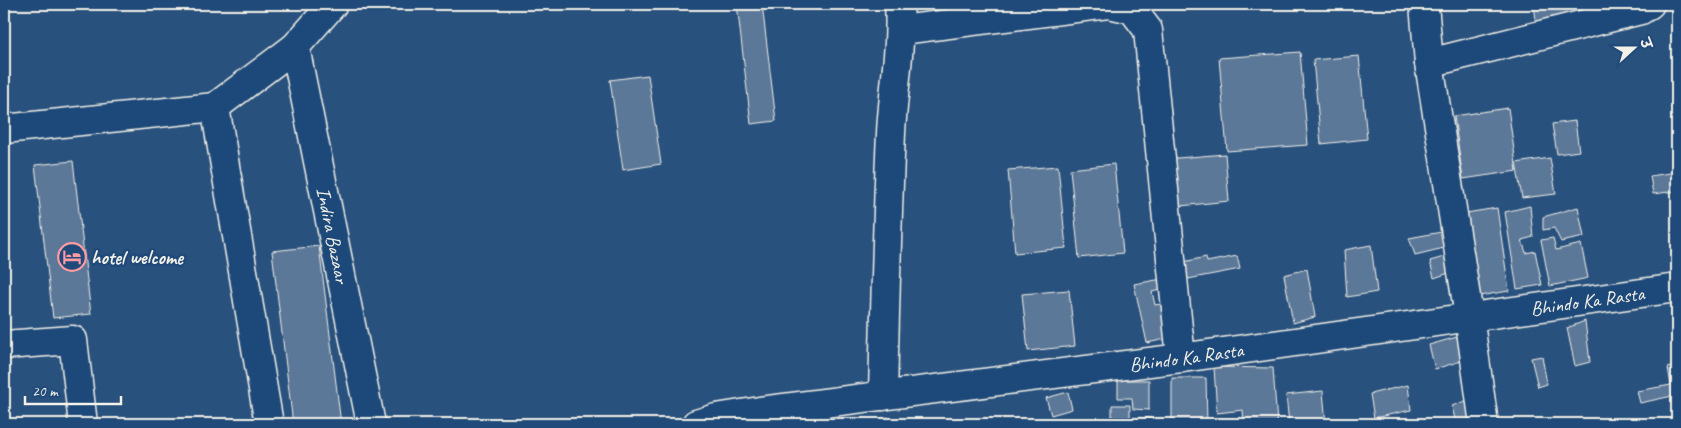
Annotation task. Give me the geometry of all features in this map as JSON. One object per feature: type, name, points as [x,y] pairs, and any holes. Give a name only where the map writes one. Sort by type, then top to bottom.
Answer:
[{"type":"street","points":[[4,129],[215,107],[295,47],[333,4]]},
{"type":"street","points":[[883,396],[892,112],[900,17],[1108,4],[1132,9],[1148,30],[1181,358]]},
{"type":"street","points":[[1424,4],[1429,63],[1470,316],[1484,424]]},
{"type":"street","points":[[1429,63],[1642,10],[1650,4]]},
{"type":"street","name":"Indira Bazaar","points":[[295,47],[370,424]]},
{"type":"street","points":[[215,107],[269,424]]},
{"type":"street","name":"Bhindo Ka Rasta","points":[[709,422],[883,396],[1181,358],[1677,288]]},
{"type":"street","points":[[4,345],[73,340],[83,424]]},
{"type":"building","points":[[737,4],[762,4],[776,121],[751,124]]},
{"type":"building","points":[[1534,4],[1631,4],[1632,11],[1536,21]]},
{"type":"building","points":[[1300,52],[1308,145],[1227,151],[1219,58]]},
{"type":"building","points":[[1359,56],[1367,139],[1321,144],[1313,60]]},
{"type":"building","points":[[648,75],[661,164],[623,170],[610,80]]},
{"type":"building","points":[[1508,108],[1517,171],[1463,179],[1454,116]]},
{"type":"building","points":[[1575,121],[1579,151],[1557,154],[1552,124]]},
{"type":"building","points":[[1225,154],[1229,201],[1170,207],[1166,159]]},
{"type":"building","points":[[1550,158],[1556,194],[1522,198],[1516,163]]},
{"type":"building","points":[[73,161],[91,314],[53,318],[35,165]]},
{"type":"building","points":[[1114,164],[1123,253],[1079,258],[1070,169]]},
{"type":"building","points":[[1058,166],[1066,248],[1015,253],[1008,170]]},
{"type":"building","points":[[1677,172],[1677,191],[1653,194],[1650,176]]},
{"type":"building","points":[[1530,206],[1533,237],[1522,240],[1526,253],[1535,251],[1542,285],[1517,289],[1505,212]]},
{"type":"building","points":[[1578,207],[1584,237],[1561,242],[1554,228],[1543,230],[1543,217]]},
{"type":"building","points":[[1497,208],[1509,291],[1473,297],[1460,214]]},
{"type":"building","points":[[1447,231],[1452,246],[1415,255],[1409,238]]},
{"type":"building","points":[[1553,238],[1556,250],[1581,244],[1588,278],[1550,286],[1541,240]]},
{"type":"building","points":[[1371,245],[1377,292],[1347,297],[1344,250]]},
{"type":"building","points":[[319,246],[341,424],[293,424],[272,251]]},
{"type":"building","points":[[1451,255],[1455,271],[1434,278],[1430,261]]},
{"type":"building","points":[[1237,256],[1240,269],[1183,280],[1179,263],[1206,257],[1207,262]]},
{"type":"building","points":[[1307,269],[1315,317],[1293,323],[1284,275]]},
{"type":"building","points":[[1162,279],[1164,289],[1152,292],[1155,305],[1167,303],[1175,337],[1147,343],[1134,284]]},
{"type":"building","points":[[1069,290],[1075,346],[1028,351],[1022,294]]},
{"type":"building","points":[[1585,321],[1590,362],[1575,366],[1567,328]]},
{"type":"building","points":[[1464,335],[1471,358],[1435,369],[1429,345]]},
{"type":"building","points":[[1542,356],[1547,384],[1538,387],[1531,358]]},
{"type":"building","points":[[1675,365],[1677,395],[1640,403],[1637,391],[1671,385],[1668,368]]},
{"type":"building","points":[[1214,367],[1273,368],[1277,424],[1244,424],[1243,410],[1217,413]]},
{"type":"building","points":[[1172,378],[1206,378],[1207,424],[1172,424]]},
{"type":"building","points":[[1118,380],[1149,380],[1149,410],[1133,409],[1132,398],[1118,398]]},
{"type":"building","points":[[1408,385],[1411,410],[1374,418],[1370,394]]},
{"type":"building","points":[[1323,391],[1326,424],[1289,424],[1286,395]]},
{"type":"building","points":[[1068,392],[1072,409],[1051,415],[1046,398]]},
{"type":"building","points":[[1468,400],[1475,421],[1456,424],[1452,406]]},
{"type":"building","points":[[1112,405],[1130,405],[1130,418],[1150,418],[1150,424],[1112,424]]},
{"type":"building","points":[[888,417],[890,424],[873,424],[872,422]]},
{"type":"place","name":"hotel welcome","points":[[72,257]]}]
